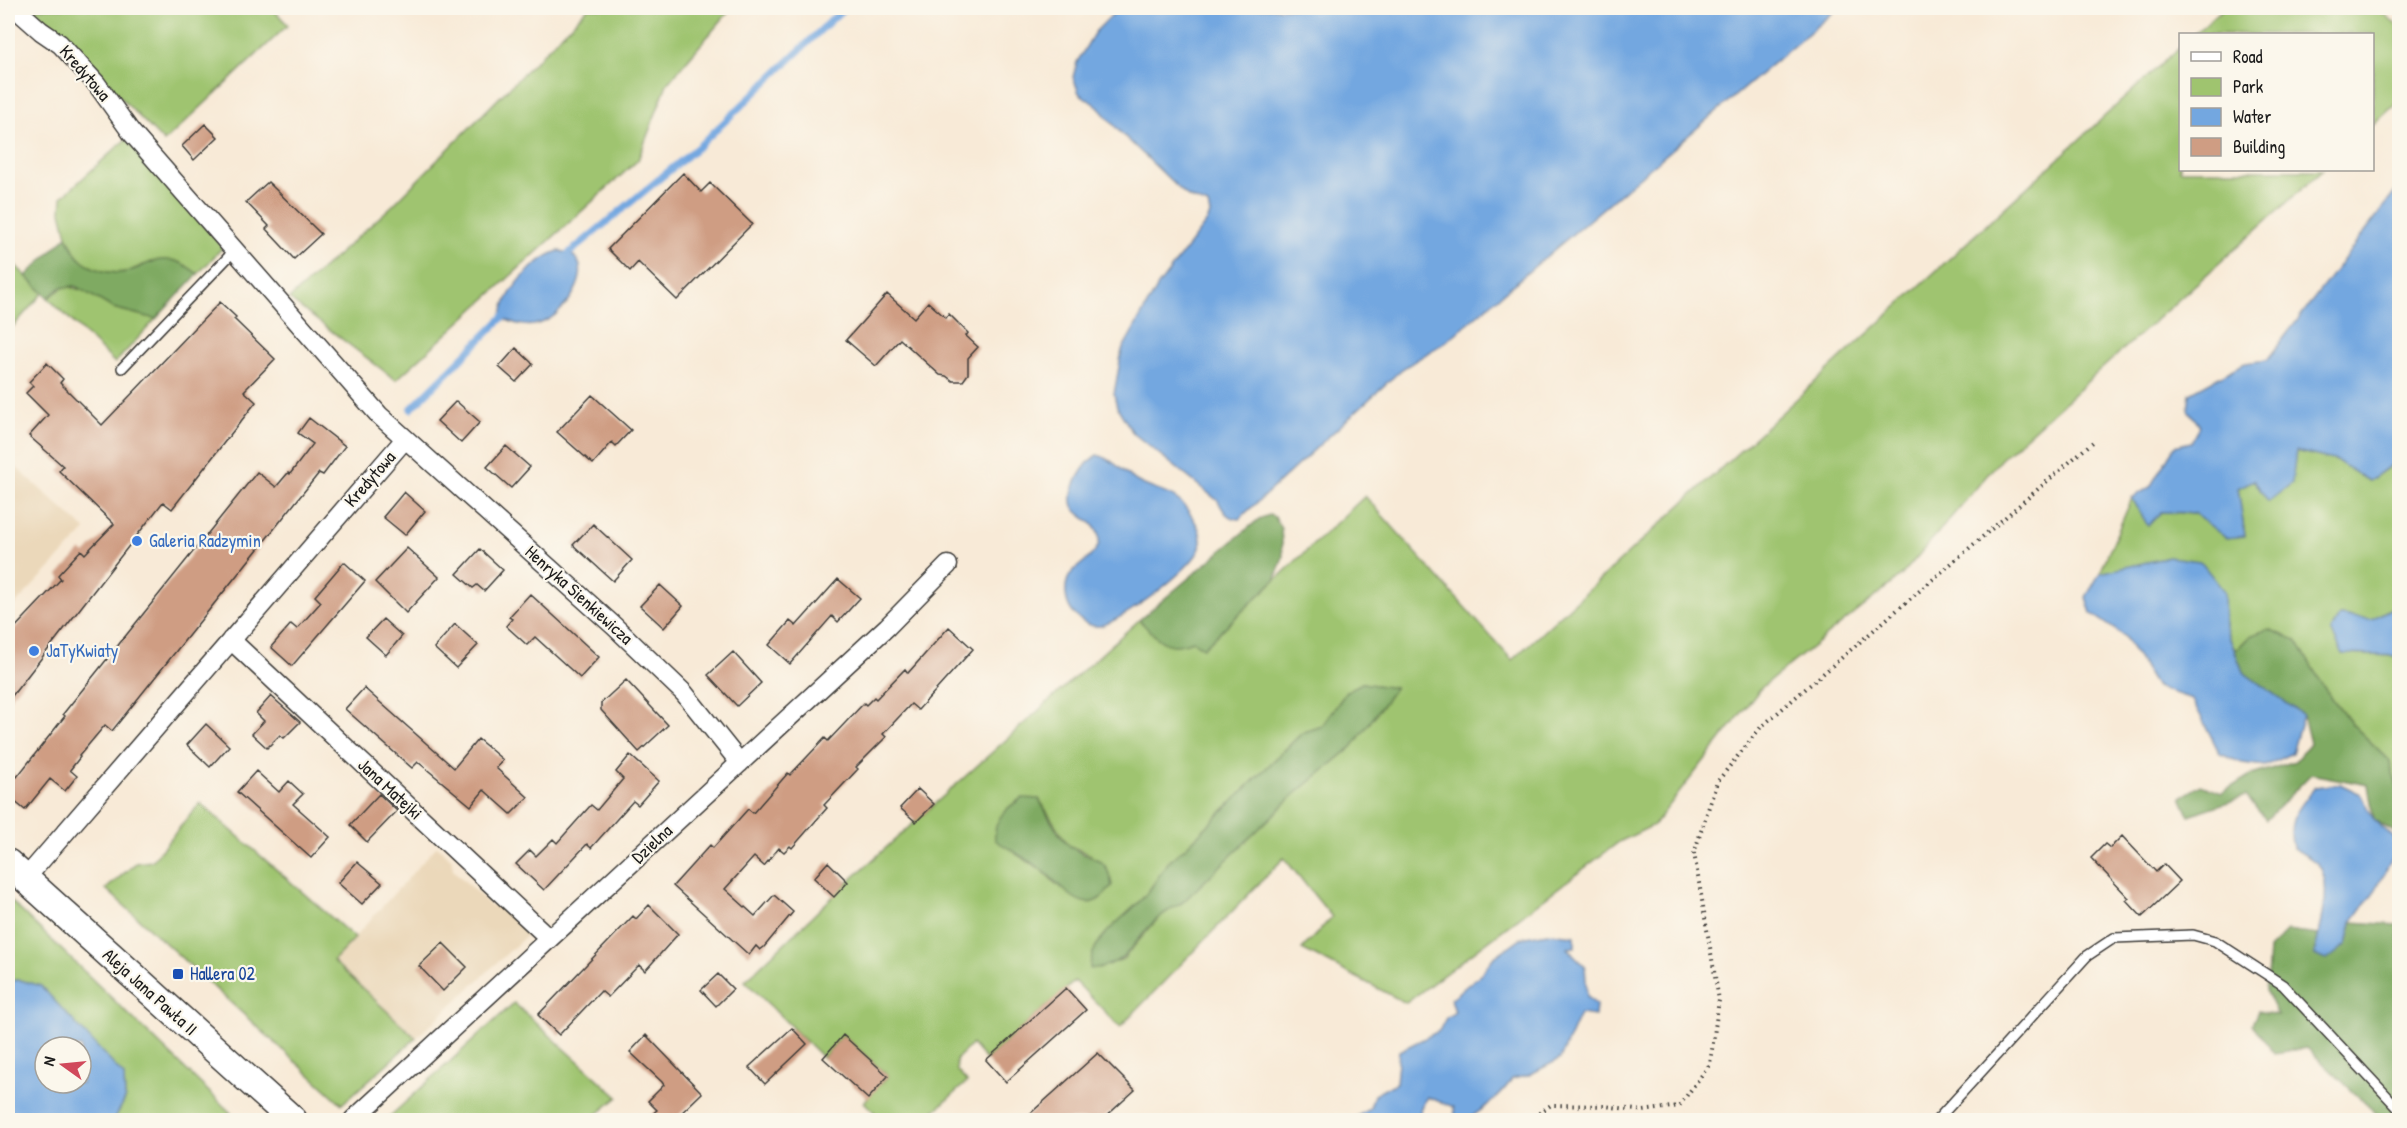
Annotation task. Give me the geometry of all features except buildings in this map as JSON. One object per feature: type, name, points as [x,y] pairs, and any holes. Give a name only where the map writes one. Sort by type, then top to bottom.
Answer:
[{"type":"street","name":"Kredytowa","points":[[15,8],[41,32],[60,44],[96,83],[131,132],[379,415],[405,439],[231,640],[16,871]]},
{"type":"street","name":"Henryka Sienkiewicza","points":[[405,439],[630,641],[684,693],[740,763]]},
{"type":"street","name":"Dzielna","points":[[353,1120],[887,627],[948,565]]},
{"type":"street","name":"Jana Matejki","points":[[231,640],[549,938]]},
{"type":"street","name":"Aleja Jana Pawła II","points":[[16,871],[293,1120]]},
{"type":"lane","points":[[122,368],[235,250]]},
{"type":"lane","points":[[1937,1120],[2087,956],[2114,938],[2193,935],[2215,941],[2283,986],[2400,1110]]},
{"type":"path","points":[[1529,1120],[1551,1104],[1605,1106],[1643,1111],[1679,1106],[1710,1064],[1719,1000],[1694,853],[1717,782],[1761,727],[2094,441]]},
{"type":"shaded area","points":[[8,460],[86,530],[8,612]]},
{"type":"shaded area","points":[[437,846],[452,860],[453,870],[491,906],[499,905],[528,934],[416,1038],[333,961]]},
{"type":"green space","points":[[33,8],[272,8],[288,25],[164,142]]},
{"type":"green space","points":[[588,8],[732,8],[667,84],[638,160],[396,380],[289,299],[393,205]]},
{"type":"green space","points":[[2224,8],[2377,8],[2399,27],[2399,101],[2374,124],[2374,33],[2195,33]]},
{"type":"green space","points":[[2179,48],[2179,171],[2322,171],[2001,459],[1901,576],[1761,688],[1654,825],[1619,842],[1406,1003],[1302,949],[1332,917],[1284,858],[1120,1027],[1075,981],[986,1060],[972,1044],[956,1060],[957,1071],[967,1082],[924,1120],[882,1120],[864,1102],[888,1076],[843,1035],[823,1058],[745,981],[848,882],[1139,620],[1168,644],[1193,640],[1203,648],[1365,496],[1512,660]],"holes":[[[1362,683],[1395,688],[1352,747],[1294,795],[1183,902],[1161,915],[1123,959],[1099,968],[1095,948],[1152,887],[1171,859],[1302,733],[1322,726],[1347,691]],[[1039,799],[1068,845],[1091,855],[1057,885],[1042,870],[1016,854]]]},
{"type":"green space","points":[[126,139],[223,247],[198,274],[185,265],[143,265],[128,272],[105,272],[92,267],[77,256],[67,236],[61,212],[62,197]]},
{"type":"green space","points":[[67,236],[73,250],[83,262],[102,271],[123,272],[153,262],[173,260],[198,274],[156,319],[113,308],[75,286],[60,288],[48,298],[26,276]]},
{"type":"green space","points":[[8,258],[43,293],[8,332]]},
{"type":"green space","points":[[66,286],[85,291],[113,308],[156,319],[115,363],[48,298]]},
{"type":"green space","points":[[2295,451],[2336,460],[2369,481],[2392,465],[2399,476],[2399,604],[2372,619],[2339,616],[2343,654],[2399,656],[2399,792],[2389,760],[2352,724],[2325,689],[2250,636],[2235,651],[2225,626],[2223,591],[2100,573],[2132,498],[2148,525],[2160,512],[2194,513],[2225,537],[2245,536],[2238,488],[2254,479],[2269,502]]},
{"type":"green space","points":[[1269,515],[1275,517],[1281,529],[1283,557],[1275,580],[1203,648],[1193,641],[1175,645],[1163,642],[1139,620],[1259,519]]},
{"type":"green space","points":[[2268,629],[2296,640],[2325,689],[2352,724],[2389,760],[2399,792],[2399,835],[2374,820],[2368,785],[2311,774],[2266,820],[2246,796],[2189,815],[2181,797],[2201,785],[2222,793],[2249,776],[2295,761],[2310,743],[2303,715],[2243,672],[2235,651],[2250,636]]},
{"type":"green space","points":[[1362,683],[1395,688],[1352,747],[1294,795],[1183,902],[1157,919],[1124,956],[1111,964],[1090,969],[1091,957],[1103,937],[1139,902],[1171,859],[1302,733],[1322,726],[1347,691]]},
{"type":"green space","points":[[1022,798],[1039,799],[1066,842],[1078,851],[1101,862],[1109,874],[1112,885],[1103,896],[1094,902],[1077,899],[1037,866],[995,840],[998,820]]},
{"type":"green space","points":[[200,803],[355,938],[333,961],[416,1038],[342,1104],[106,889],[136,863],[152,861]]},
{"type":"green space","points":[[8,898],[231,1113],[224,1120],[114,1120],[125,1099],[124,1076],[93,1047],[93,1035],[80,1035],[20,980],[8,981]]},
{"type":"green space","points":[[2399,920],[2399,1120],[2383,1120],[2307,1048],[2274,1053],[2252,1024],[2258,1011],[2277,1015],[2266,992],[2269,949],[2287,931],[2318,935],[2314,955],[2347,944],[2352,922],[2398,925]]},
{"type":"green space","points":[[514,1003],[618,1097],[590,1120],[386,1120]]},
{"type":"water","points":[[1119,8],[1838,8],[1447,341],[1402,369],[1239,519],[1235,519],[1228,516],[1218,501],[1133,433],[1117,407],[1114,394],[1122,350],[1158,286],[1208,220],[1210,214],[1208,205],[1188,197],[1119,131],[1098,107],[1079,93],[1073,77],[1077,62],[1095,32]]},
{"type":"water","points":[[2399,187],[2399,476],[2391,465],[2369,481],[2337,461],[2296,451],[2292,483],[2268,502],[2254,480],[2238,488],[2245,536],[2226,538],[2194,513],[2161,512],[2148,526],[2132,498],[2150,487],[2175,446],[2191,442],[2200,426],[2188,410],[2190,393],[2245,363],[2267,360]]},
{"type":"water","points":[[559,251],[572,255],[579,263],[580,274],[577,286],[561,310],[550,319],[533,325],[511,322],[502,318],[508,298],[522,277],[541,260]]},
{"type":"water","points":[[1097,455],[1108,459],[1138,482],[1178,500],[1196,524],[1201,543],[1195,557],[1156,593],[1124,615],[1100,626],[1081,621],[1069,606],[1066,594],[1069,576],[1090,557],[1098,545],[1097,532],[1090,522],[1075,509],[1072,500],[1072,493],[1078,478],[1087,464]]},
{"type":"water","points":[[2169,557],[2200,561],[2224,591],[2225,626],[2243,672],[2303,715],[2292,753],[2265,766],[2242,763],[2220,754],[2192,699],[2156,687],[2124,636],[2091,613],[2086,597],[2100,573]]},
{"type":"water","points":[[2399,604],[2399,656],[2343,654],[2331,631],[2339,616],[2372,619]]},
{"type":"water","points":[[2340,784],[2361,794],[2374,820],[2399,842],[2399,846],[2376,889],[2352,922],[2347,944],[2327,960],[2314,955],[2324,910],[2324,876],[2315,862],[2293,848],[2291,829],[2299,808],[2315,787]]},
{"type":"water","points":[[1547,933],[1575,936],[1575,947],[1567,948],[1585,966],[1587,996],[1596,1005],[1595,1016],[1580,1014],[1560,1059],[1527,1076],[1512,1079],[1493,1101],[1468,1119],[1455,1116],[1454,1107],[1427,1097],[1421,1107],[1419,1120],[1352,1120],[1370,1108],[1374,1095],[1396,1083],[1399,1051],[1439,1031],[1446,1018],[1455,1012],[1451,999],[1481,974],[1493,958],[1521,938]]},
{"type":"water","points":[[20,980],[41,986],[86,1035],[33,1035],[33,1095],[93,1095],[93,1042],[124,1076],[125,1099],[114,1120],[8,1120],[8,981]]},
{"type":"waterway","points":[[562,259],[698,147],[844,8]]},
{"type":"waterway","points":[[411,409],[507,313]]},
{"type":"place","name":"Galeria Radzymin","points":[[137,541]]},
{"type":"place","name":"JaTyKwiaty","points":[[34,651]]},
{"type":"place","name":"Hallera 02","points":[[178,974]]}]
